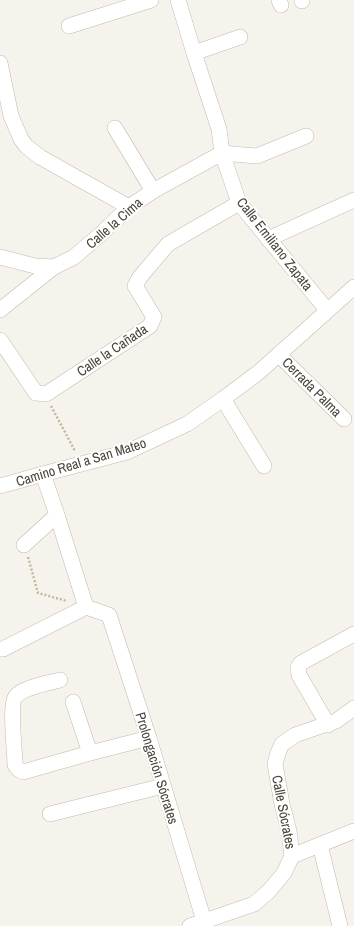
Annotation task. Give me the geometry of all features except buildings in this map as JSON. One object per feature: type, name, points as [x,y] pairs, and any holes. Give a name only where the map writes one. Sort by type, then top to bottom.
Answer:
[{"type":"street","points":[[69,26],[151,0]]},
{"type":"street","name":"Calle Emiliano Zapata","points":[[178,0],[219,128],[222,153],[239,203],[327,310]]},
{"type":"street","points":[[194,53],[240,37]]},
{"type":"street","points":[[0,63],[5,117],[26,146],[40,157],[129,207]]},
{"type":"street","points":[[115,128],[153,191]]},
{"type":"street","points":[[222,153],[257,156],[306,136]]},
{"type":"street","name":"Calle la Cima","points":[[0,257],[35,266],[54,266],[74,257],[129,207],[153,191],[222,153]]},
{"type":"street","points":[[268,239],[354,200]]},
{"type":"street","name":"Calle la Cañada","points":[[46,394],[150,326],[154,317],[135,286],[140,277],[168,244],[239,203]]},
{"type":"street","points":[[0,310],[54,266]]},
{"type":"street","name":"Camino Real a San Mateo","points":[[0,486],[127,452],[187,424],[223,399],[279,355],[354,287]]},
{"type":"street","points":[[0,340],[36,393],[46,394]]},
{"type":"street","name":"Cerrada Palma","points":[[279,355],[344,419]]},
{"type":"street","points":[[223,399],[264,466]]},
{"type":"street","points":[[4,649],[86,607],[43,474]]},
{"type":"street","points":[[24,545],[57,515]]},
{"type":"street","name":"Prolongación Sócrates","points":[[86,607],[109,615],[149,738],[204,921]]},
{"type":"street","points":[[328,725],[299,675],[298,667],[301,663],[354,634]]},
{"type":"street","points":[[60,680],[26,689],[15,696],[12,705],[15,764],[18,769],[23,772],[149,738]]},
{"type":"street","points":[[73,702],[90,753]]},
{"type":"street","name":"Calle Sócrates","points":[[190,926],[254,904],[269,891],[284,873],[292,856],[289,831],[282,804],[275,764],[278,753],[282,744],[296,736],[336,721],[354,708]]},
{"type":"street","points":[[50,814],[163,786]]},
{"type":"street","points":[[292,856],[354,831]]},
{"type":"street","points":[[320,845],[340,926]]},
{"type":"path","points":[[46,394],[81,464]]},
{"type":"path","points":[[24,545],[38,593],[86,607]]}]
